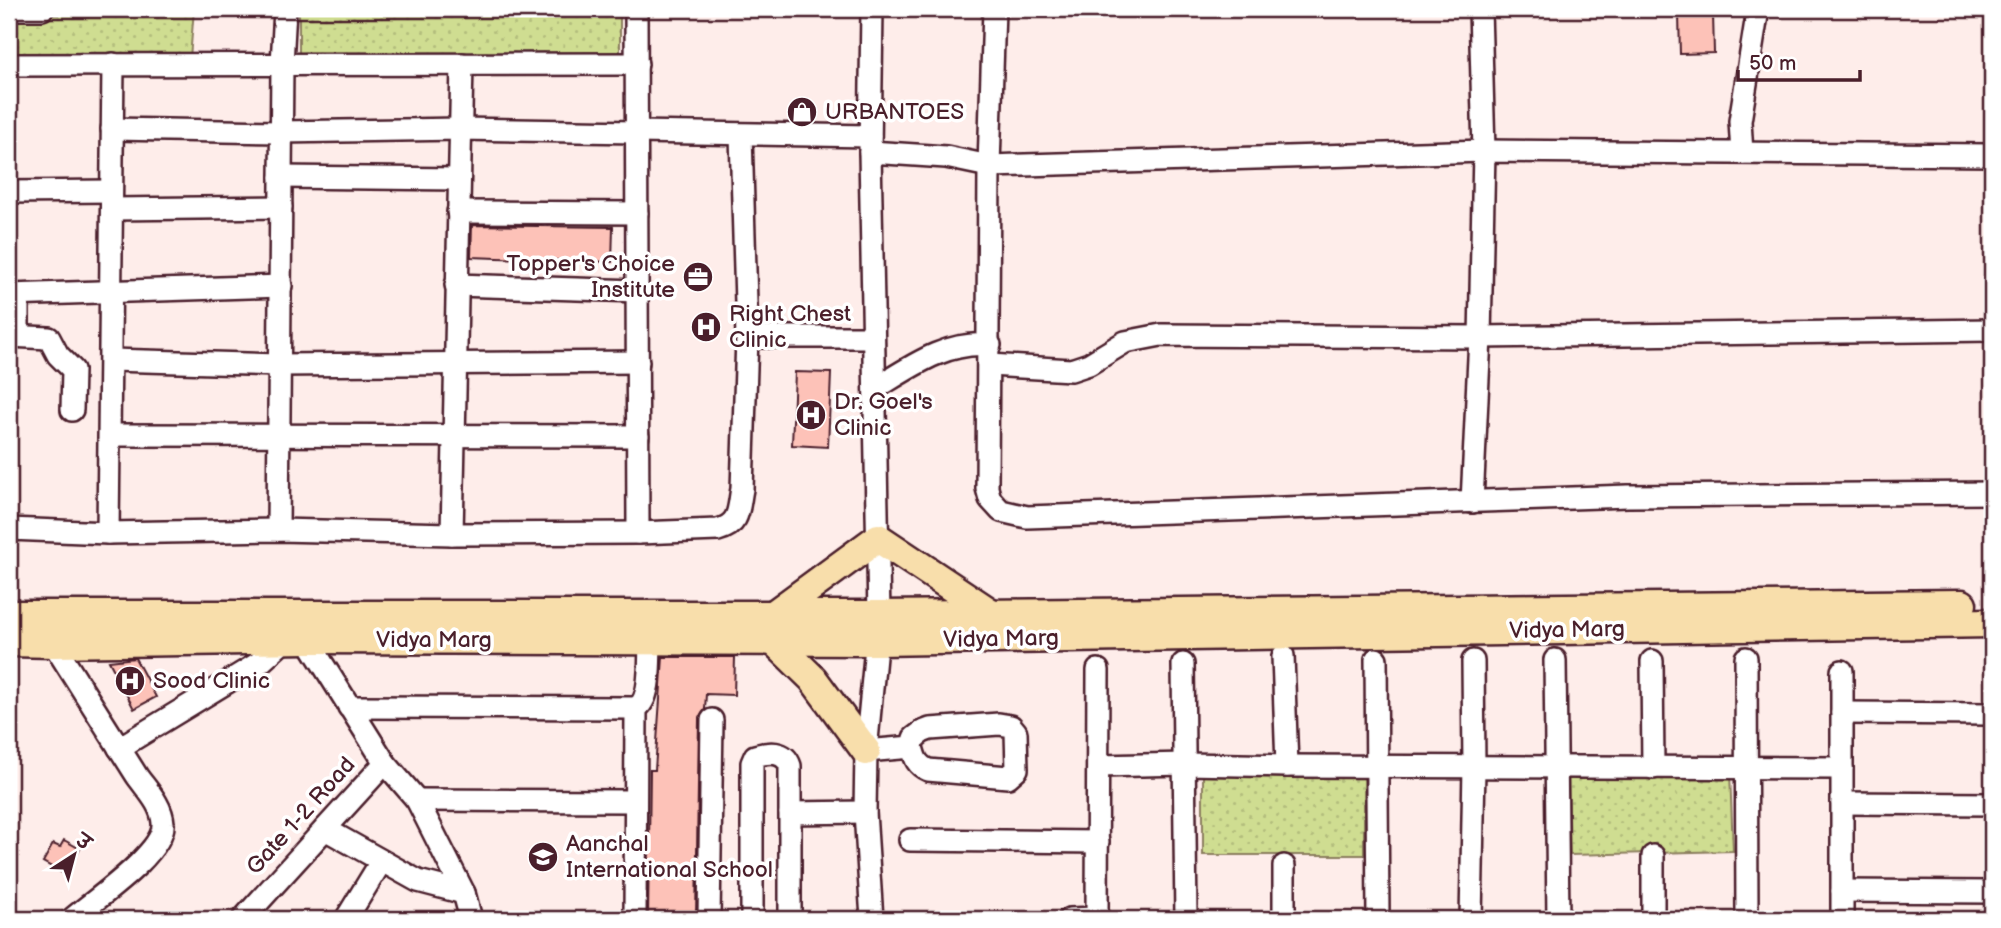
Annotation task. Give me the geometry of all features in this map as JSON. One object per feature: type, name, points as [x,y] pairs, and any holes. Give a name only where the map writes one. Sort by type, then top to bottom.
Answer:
[{"type":"main road","points":[[866,751],[773,628],[878,538],[992,614]]},
{"type":"main road","name":"Vidya Marg","points":[[878,628],[992,614],[1992,604]]},
{"type":"main road","name":"Vidya Marg","points":[[9,615],[773,628],[1992,623]]},
{"type":"main road","name":"Vidya Marg","points":[[9,642],[650,640],[773,628]]},
{"type":"street","points":[[9,9],[42,9]]},
{"type":"street","points":[[278,530],[281,132],[285,9]]},
{"type":"street","points":[[636,9],[639,533]]},
{"type":"street","points":[[872,9],[870,144],[878,628],[866,751],[865,812],[873,919]]},
{"type":"street","points":[[994,9],[989,166],[990,355],[987,488],[994,505],[1001,511],[1027,517],[1628,496],[1992,493]]},
{"type":"street","points":[[1472,502],[1480,337],[1484,151],[1480,9]]},
{"type":"street","points":[[1742,153],[1740,121],[1758,9]]},
{"type":"street","points":[[108,533],[113,64]]},
{"type":"street","points":[[452,534],[462,64]]},
{"type":"street","points":[[9,65],[637,64]]},
{"type":"street","points":[[112,129],[281,132],[460,129],[741,135],[870,144],[989,166],[1484,151],[1992,155]]},
{"type":"street","points":[[9,529],[108,533],[278,530],[452,534],[639,533],[718,530],[729,527],[735,521],[742,489],[747,337],[741,135]]},
{"type":"street","points":[[281,177],[458,179]]},
{"type":"street","points":[[9,192],[111,200],[281,206]]},
{"type":"street","points":[[458,212],[637,213]]},
{"type":"street","points":[[456,285],[638,291]]},
{"type":"street","points":[[72,410],[73,370],[58,355],[49,338],[14,336],[14,295],[281,286]]},
{"type":"street","points":[[876,388],[928,356],[974,344],[990,355],[1071,370],[1088,364],[1125,342],[1161,335],[1480,337],[1992,330]]},
{"type":"street","points":[[747,337],[873,337]]},
{"type":"street","points":[[111,360],[278,365],[638,362]]},
{"type":"street","points":[[110,435],[638,436]]},
{"type":"street","points":[[119,748],[296,640]]},
{"type":"street","name":"Gate 1-2 Road","points":[[243,919],[385,763],[349,707],[296,640]]},
{"type":"street","points":[[349,707],[636,708],[646,696],[650,640]]},
{"type":"street","points":[[53,643],[152,797],[162,814],[164,827],[145,859],[72,919]]},
{"type":"street","points":[[1283,656],[1287,766]]},
{"type":"street","points":[[1746,658],[1746,919]]},
{"type":"street","points":[[1376,659],[1378,919]]},
{"type":"street","points":[[1555,660],[1558,919]]},
{"type":"street","points":[[1471,919],[1473,661]]},
{"type":"street","points":[[1652,661],[1653,768]]},
{"type":"street","points":[[1182,664],[1186,919]]},
{"type":"street","points":[[1069,919],[1097,919],[1098,670]]},
{"type":"street","points":[[1842,671],[1842,919]]},
{"type":"street","points":[[635,919],[636,708]]},
{"type":"street","points":[[1842,713],[1992,714]]},
{"type":"street","points":[[709,919],[712,720]]},
{"type":"street","points":[[999,724],[1011,726],[1016,732],[1017,769],[1008,777],[928,769],[921,767],[916,761],[912,747],[914,738],[930,729],[999,724]]},
{"type":"street","points":[[866,751],[912,747]]},
{"type":"street","points":[[752,919],[752,763],[755,756],[765,753],[776,753],[789,761],[790,919]]},
{"type":"street","points":[[385,763],[418,800],[464,893],[471,919]]},
{"type":"street","points":[[1099,766],[1185,764],[1842,768]]},
{"type":"street","points":[[418,800],[635,801]]},
{"type":"street","points":[[1842,803],[1992,804]]},
{"type":"street","points":[[790,813],[865,812]]},
{"type":"street","points":[[325,830],[418,881],[464,893]]},
{"type":"street","points":[[910,840],[1098,842]]},
{"type":"street","points":[[1653,856],[1653,919]]},
{"type":"street","points":[[346,919],[381,862]]},
{"type":"street","points":[[1284,866],[1284,919]]},
{"type":"street","points":[[1842,891],[1992,892]]},
{"type":"green space","points":[[59,9],[194,9],[190,58],[9,55],[9,14],[59,15]]},
{"type":"green space","points":[[299,9],[620,9],[620,57],[299,55]]},
{"type":"green space","points":[[1730,772],[1733,851],[1570,855],[1568,775]]},
{"type":"green space","points":[[1203,774],[1364,774],[1364,855],[1203,855]]},
{"type":"building","points":[[1713,14],[1714,53],[1680,54],[1679,15]]},
{"type":"building","points":[[472,225],[613,227],[612,262],[471,257]]},
{"type":"building","points":[[795,372],[831,373],[828,447],[792,445]]},
{"type":"building","points":[[663,657],[735,657],[734,695],[706,694],[705,709],[699,719],[696,919],[648,919],[650,770],[655,770]]},
{"type":"building","points":[[135,658],[156,697],[134,709],[109,661]]},
{"type":"building","points":[[64,840],[80,849],[66,875],[43,862],[53,844],[60,847]]},
{"type":"place","name":"URBANTOES","points":[[802,112]]},
{"type":"place","name":"Topper's Choice Institute","points":[[698,277]]},
{"type":"place","name":"Right Chest Clinic","points":[[706,327]]},
{"type":"place","name":"Dr. Goel's Clinic","points":[[811,415]]},
{"type":"place","name":"Sood Clinic","points":[[130,681]]},
{"type":"place","name":"Aanchal International School","points":[[543,857]]}]
